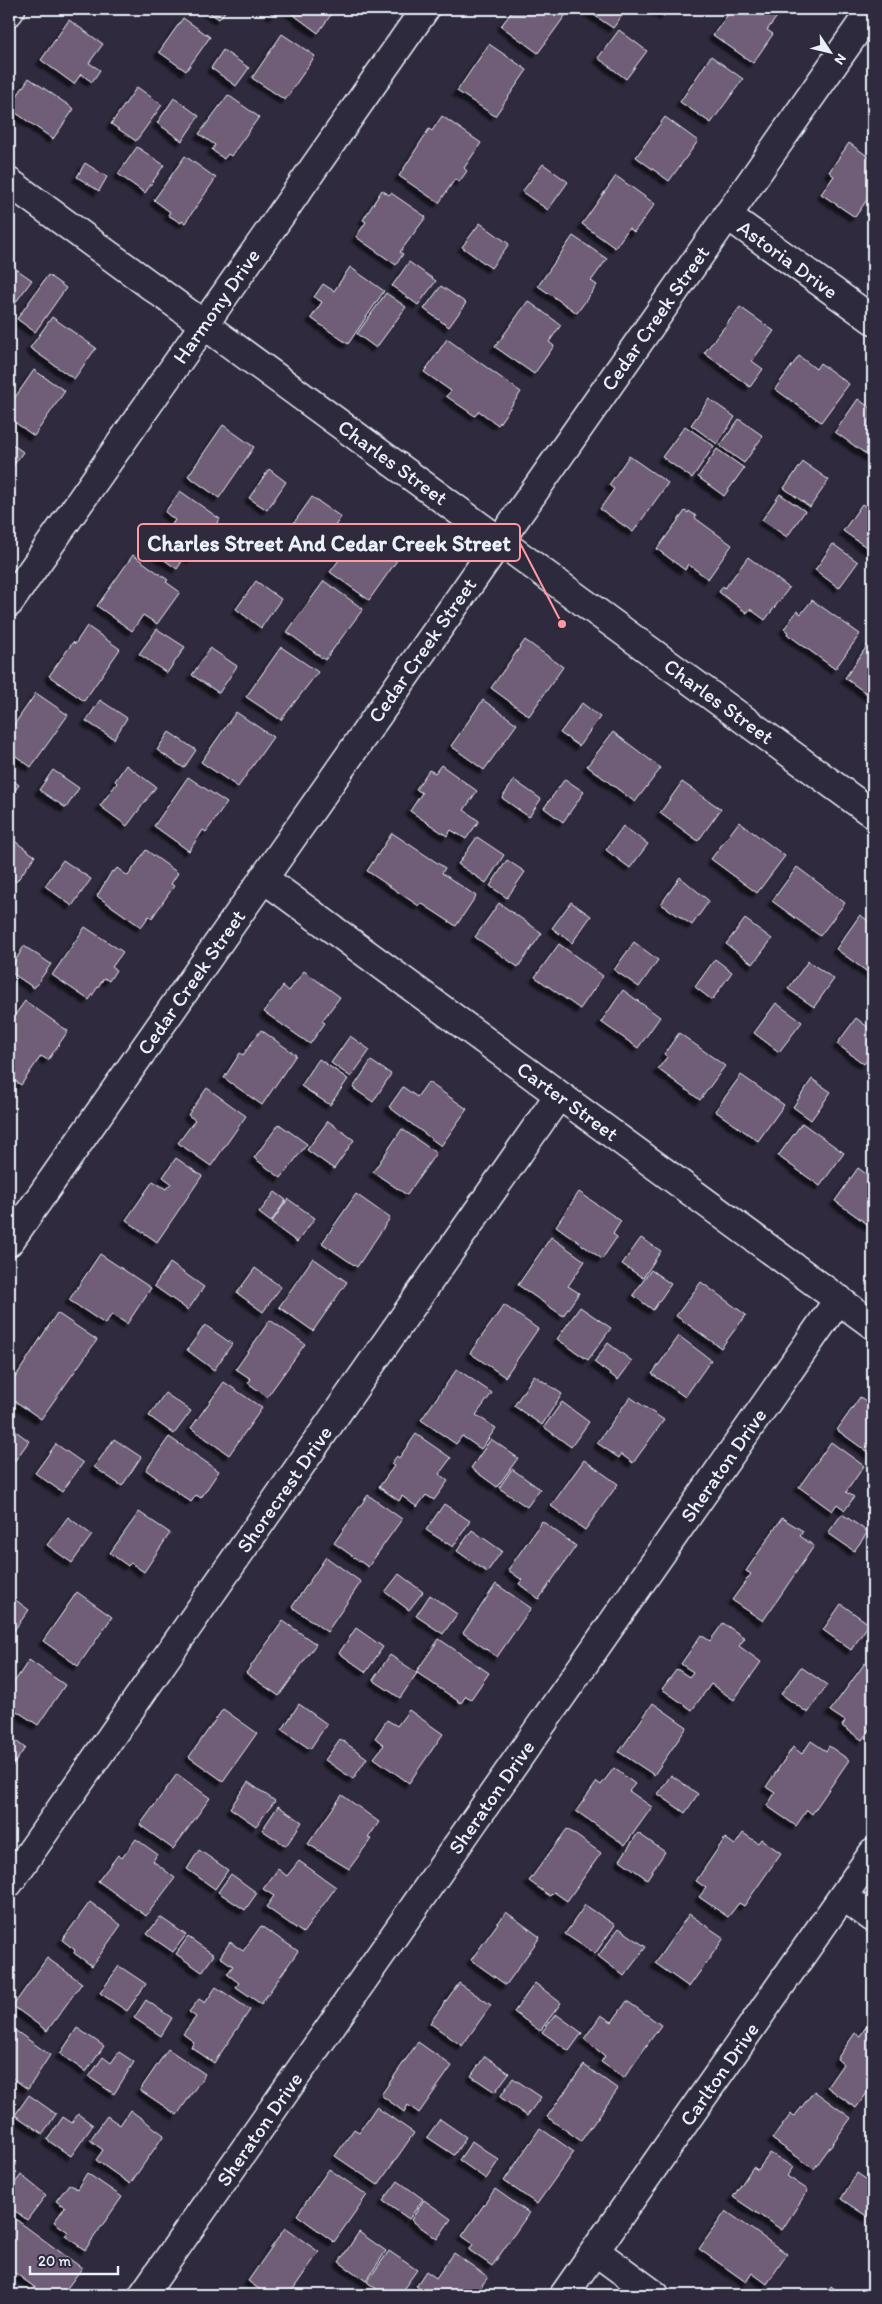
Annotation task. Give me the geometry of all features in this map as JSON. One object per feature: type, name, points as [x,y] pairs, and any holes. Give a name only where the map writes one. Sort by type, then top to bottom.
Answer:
[{"type":"street","name":"Harmony Drive","points":[[9,603],[424,9]]},
{"type":"street","name":"Cedar Creek Street","points":[[9,1242],[872,9]]},
{"type":"street","name":"Charles Street","points":[[9,182],[873,814]]},
{"type":"street","name":"Astoria Drive","points":[[727,215],[873,320]]},
{"type":"street","name":"Carter Street","points":[[263,878],[873,1325]]},
{"type":"street","name":"Shorecrest Drive","points":[[9,1883],[559,1095]]},
{"type":"street","name":"Sheraton Drive","points":[[142,2295],[839,1299]]},
{"type":"street","name":"Carlton Drive","points":[[564,2295],[873,1853]]},
{"type":"street","points":[[844,1896],[873,1918]]},
{"type":"street","points":[[595,2251],[655,2295]]},
{"type":"building","points":[[204,9],[227,9],[219,19]]},
{"type":"building","points":[[265,9],[278,9],[274,15]]},
{"type":"building","points":[[288,9],[335,9],[318,33]]},
{"type":"building","points":[[514,9],[570,9],[538,53],[501,26]]},
{"type":"building","points":[[585,9],[627,9],[613,28]]},
{"type":"building","points":[[654,9],[670,9],[664,16]]},
{"type":"building","points":[[732,9],[782,10],[767,30],[773,34],[753,63],[713,35]]},
{"type":"building","points":[[183,18],[210,37],[186,71],[159,52]]},
{"type":"building","points":[[69,20],[103,44],[89,63],[100,70],[92,82],[81,74],[74,84],[41,60]]},
{"type":"building","points":[[619,30],[647,51],[626,79],[598,58]]},
{"type":"building","points":[[282,34],[315,56],[285,100],[252,78]]},
{"type":"building","points":[[489,44],[527,70],[495,116],[457,91]]},
{"type":"building","points":[[223,50],[249,68],[236,86],[211,68]]},
{"type":"building","points":[[711,56],[743,79],[711,123],[680,102]]},
{"type":"building","points":[[29,78],[74,109],[53,139],[9,108]]},
{"type":"building","points":[[137,87],[162,105],[136,141],[111,124]]},
{"type":"building","points":[[228,95],[259,117],[231,156],[228,154],[224,159],[212,150],[215,145],[199,134]]},
{"type":"building","points":[[174,98],[199,116],[182,141],[157,123]]},
{"type":"building","points":[[442,116],[481,143],[464,168],[467,171],[459,182],[455,179],[439,203],[399,176],[429,129],[432,131]]},
{"type":"building","points":[[665,117],[698,141],[669,181],[636,157]]},
{"type":"building","points":[[849,143],[873,160],[873,191],[855,217],[821,194],[834,176],[829,172]]},
{"type":"building","points":[[137,147],[164,165],[145,193],[118,174]]},
{"type":"building","points":[[185,156],[216,178],[185,223],[182,221],[181,223],[168,215],[170,212],[154,200]]},
{"type":"building","points":[[85,163],[107,177],[99,191],[77,177]]},
{"type":"building","points":[[543,164],[568,182],[548,210],[522,192]]},
{"type":"building","points":[[616,176],[655,204],[634,232],[629,228],[615,248],[582,224]]},
{"type":"building","points":[[382,190],[389,195],[391,193],[426,217],[400,252],[403,254],[396,265],[356,237],[366,222],[363,220]]},
{"type":"building","points":[[480,223],[509,244],[491,268],[462,247]]},
{"type":"building","points":[[573,236],[607,259],[591,281],[597,285],[577,313],[538,286]]},
{"type":"building","points":[[409,262],[436,281],[418,305],[392,286]]},
{"type":"building","points":[[9,264],[32,280],[13,306],[9,303]]},
{"type":"building","points":[[350,267],[384,291],[348,344],[311,318],[322,302],[314,297],[323,284],[334,291]]},
{"type":"building","points":[[48,275],[66,288],[35,332],[17,319]]},
{"type":"building","points":[[441,286],[466,303],[449,327],[424,309]]},
{"type":"building","points":[[386,293],[406,307],[376,348],[357,334]]},
{"type":"building","points":[[528,301],[561,325],[549,342],[554,346],[534,374],[495,347]]},
{"type":"building","points":[[740,307],[774,331],[752,361],[763,369],[750,387],[704,353]]},
{"type":"building","points":[[52,317],[96,348],[74,379],[30,348]]},
{"type":"building","points":[[447,339],[521,392],[498,425],[479,411],[475,416],[446,396],[451,391],[424,372]]},
{"type":"building","points":[[799,356],[816,369],[820,363],[849,384],[821,422],[775,389]]},
{"type":"building","points":[[34,370],[65,391],[34,436],[9,418],[9,406]]},
{"type":"building","points":[[709,399],[735,417],[717,444],[691,425]]},
{"type":"building","points":[[858,399],[873,410],[873,459],[835,432]]},
{"type":"building","points":[[739,419],[763,436],[744,463],[720,446]]},
{"type":"building","points":[[223,425],[254,447],[219,498],[188,476]]},
{"type":"building","points":[[685,426],[714,446],[692,478],[662,457]]},
{"type":"building","points":[[9,442],[23,452],[9,472]]},
{"type":"building","points":[[717,449],[744,468],[724,496],[698,477]]},
{"type":"building","points":[[629,456],[668,483],[633,532],[600,509],[614,489],[609,485]]},
{"type":"building","points":[[803,462],[829,480],[810,507],[784,488]]},
{"type":"building","points":[[269,469],[286,482],[267,510],[249,498]]},
{"type":"building","points":[[180,491],[220,519],[192,559],[186,555],[177,569],[149,549],[161,533],[164,536],[175,520],[165,512]]},
{"type":"building","points":[[780,494],[805,511],[787,537],[762,520]]},
{"type":"building","points":[[312,497],[341,517],[322,545],[293,524]]},
{"type":"building","points":[[862,504],[873,512],[872,551],[843,531]]},
{"type":"building","points":[[685,511],[688,513],[689,511],[696,516],[695,518],[732,545],[708,579],[688,564],[685,570],[657,549]]},
{"type":"building","points":[[363,528],[373,535],[375,532],[403,552],[369,600],[330,572]]},
{"type":"building","points":[[833,544],[858,562],[839,588],[815,570]]},
{"type":"building","points":[[133,555],[168,580],[166,582],[180,592],[157,624],[143,615],[132,631],[97,606]]},
{"type":"building","points":[[748,557],[789,588],[765,620],[750,609],[747,613],[719,592],[723,586],[725,588]]},
{"type":"building","points":[[256,581],[281,599],[261,628],[236,609]]},
{"type":"building","points":[[324,581],[363,609],[325,660],[287,632]]},
{"type":"building","points":[[812,600],[860,634],[835,669],[787,634],[788,632],[784,629],[797,611],[801,614]]},
{"type":"building","points":[[87,626],[120,649],[84,701],[49,676]]},
{"type":"building","points":[[157,629],[185,647],[167,673],[139,654]]},
{"type":"building","points":[[525,640],[563,667],[529,716],[491,688]]},
{"type":"building","points":[[869,643],[873,646],[873,698],[845,678]]},
{"type":"building","points":[[281,647],[318,672],[281,720],[246,697]]},
{"type":"building","points":[[210,648],[237,666],[219,693],[192,675]]},
{"type":"building","points":[[36,693],[68,715],[31,767],[9,751],[9,732]]},
{"type":"building","points":[[100,700],[127,718],[114,739],[86,721]]},
{"type":"building","points":[[483,700],[517,724],[484,770],[451,746]]},
{"type":"building","points":[[582,703],[600,717],[579,746],[560,733]]},
{"type":"building","points":[[236,712],[273,737],[238,787],[201,762]]},
{"type":"building","points":[[169,732],[196,750],[184,768],[157,750]]},
{"type":"building","points":[[613,732],[661,768],[635,802],[587,766]]},
{"type":"building","points":[[126,765],[156,787],[127,826],[100,806],[117,783],[115,781]]},
{"type":"building","points":[[441,765],[477,791],[464,810],[479,821],[466,839],[451,830],[447,836],[410,811],[422,793],[416,789],[429,770],[435,773]]},
{"type":"building","points":[[53,770],[79,788],[66,808],[39,790]]},
{"type":"building","points":[[9,777],[19,785],[9,799]]},
{"type":"building","points":[[188,777],[227,803],[206,832],[203,830],[189,851],[154,826]]},
{"type":"building","points":[[565,779],[584,792],[563,822],[544,808]]},
{"type":"building","points":[[514,780],[541,799],[529,817],[502,798]]},
{"type":"building","points":[[682,782],[721,809],[698,841],[660,813]]},
{"type":"building","points":[[739,822],[785,856],[757,893],[711,859]]},
{"type":"building","points":[[623,826],[648,844],[630,868],[606,850]]},
{"type":"building","points":[[392,833],[445,868],[442,873],[476,896],[456,926],[421,903],[419,906],[367,871]]},
{"type":"building","points":[[9,837],[35,856],[16,882],[9,877]]},
{"type":"building","points":[[477,837],[504,855],[486,883],[458,864]]},
{"type":"building","points":[[146,850],[178,873],[171,884],[174,886],[152,918],[149,916],[141,927],[97,896],[112,871],[114,872],[117,868],[128,876]]},
{"type":"building","points":[[63,860],[91,879],[72,906],[45,886]]},
{"type":"building","points":[[507,860],[525,872],[507,898],[490,886]]},
{"type":"building","points":[[797,867],[845,903],[820,936],[772,901]]},
{"type":"building","points":[[680,877],[709,901],[692,925],[661,904]]},
{"type":"building","points":[[571,902],[591,916],[572,943],[552,928]]},
{"type":"building","points":[[499,903],[542,933],[518,967],[475,937]]},
{"type":"building","points":[[860,915],[873,924],[873,976],[836,949]]},
{"type":"building","points":[[745,919],[772,939],[753,964],[726,944]]},
{"type":"building","points":[[85,927],[123,952],[112,967],[116,970],[109,981],[104,978],[89,1000],[52,975]]},
{"type":"building","points":[[634,942],[658,960],[639,987],[614,970]]},
{"type":"building","points":[[559,944],[603,976],[580,1009],[535,977]]},
{"type":"building","points":[[24,946],[51,964],[34,988],[9,971]]},
{"type":"building","points":[[715,959],[732,972],[712,1000],[695,987]]},
{"type":"building","points":[[808,961],[834,979],[814,1007],[788,989]]},
{"type":"building","points":[[304,971],[340,997],[322,1021],[325,1023],[310,1044],[264,1012],[283,986],[289,991]]},
{"type":"building","points":[[623,990],[660,1017],[638,1048],[601,1022]]},
{"type":"building","points":[[25,1001],[68,1031],[48,1060],[41,1056],[21,1085],[9,1077],[9,1012],[14,1016]]},
{"type":"building","points":[[776,1003],[802,1022],[779,1052],[754,1033]]},
{"type":"building","points":[[856,1018],[873,1031],[873,1052],[864,1064],[837,1044]]},
{"type":"building","points":[[261,1030],[296,1055],[262,1105],[224,1078],[240,1053],[243,1055]]},
{"type":"building","points":[[679,1033],[725,1066],[700,1100],[658,1069],[667,1057],[664,1054]]},
{"type":"building","points":[[350,1036],[370,1050],[351,1077],[331,1063]]},
{"type":"building","points":[[319,1059],[348,1079],[330,1105],[301,1086]]},
{"type":"building","points":[[371,1061],[391,1074],[373,1102],[353,1088]]},
{"type":"building","points":[[741,1075],[784,1105],[758,1141],[715,1111]]},
{"type":"building","points":[[812,1079],[831,1092],[811,1120],[793,1107]]},
{"type":"building","points":[[428,1082],[467,1109],[441,1146],[389,1107],[403,1087],[417,1097]]},
{"type":"building","points":[[207,1088],[246,1116],[211,1166],[178,1143],[195,1120],[188,1115]]},
{"type":"building","points":[[328,1121],[354,1140],[334,1169],[307,1150]]},
{"type":"building","points":[[802,1123],[844,1153],[820,1186],[778,1156]]},
{"type":"building","points":[[279,1124],[307,1144],[281,1178],[254,1158]]},
{"type":"building","points":[[402,1129],[436,1153],[407,1195],[373,1172]]},
{"type":"building","points":[[176,1158],[202,1176],[157,1242],[126,1220],[153,1181],[166,1189],[171,1183],[163,1177]]},
{"type":"building","points":[[858,1168],[873,1179],[873,1228],[835,1201]]},
{"type":"building","points":[[275,1192],[286,1200],[271,1222],[259,1213]]},
{"type":"building","points":[[579,1192],[621,1221],[613,1234],[617,1237],[602,1259],[556,1226]]},
{"type":"building","points":[[356,1194],[390,1218],[357,1267],[322,1243]]},
{"type":"building","points":[[288,1199],[315,1218],[297,1242],[271,1223]]},
{"type":"building","points":[[551,1237],[585,1261],[568,1286],[579,1293],[563,1316],[518,1285]]},
{"type":"building","points":[[641,1238],[661,1251],[643,1278],[622,1264]]},
{"type":"building","points":[[100,1254],[151,1288],[127,1324],[112,1314],[105,1324],[69,1300]]},
{"type":"building","points":[[313,1258],[347,1282],[313,1331],[279,1307]]},
{"type":"building","points":[[170,1263],[204,1287],[188,1310],[154,1286]]},
{"type":"building","points":[[255,1268],[281,1287],[263,1312],[237,1293]]},
{"type":"building","points":[[651,1270],[671,1284],[653,1310],[633,1295]]},
{"type":"building","points":[[701,1282],[746,1315],[721,1348],[676,1316]]},
{"type":"building","points":[[504,1305],[538,1329],[505,1377],[470,1353]]},
{"type":"building","points":[[580,1307],[611,1328],[588,1360],[557,1339]]},
{"type":"building","points":[[57,1313],[97,1340],[41,1419],[9,1397],[9,1387]]},
{"type":"building","points":[[270,1320],[305,1344],[267,1397],[248,1383],[251,1379],[236,1369]]},
{"type":"building","points":[[205,1325],[232,1344],[214,1370],[187,1350]]},
{"type":"building","points":[[679,1336],[711,1360],[685,1397],[652,1374]]},
{"type":"building","points":[[608,1343],[632,1361],[618,1380],[594,1362]]},
{"type":"building","points":[[457,1369],[492,1393],[476,1415],[496,1428],[481,1449],[462,1436],[456,1444],[421,1420]]},
{"type":"building","points":[[534,1375],[562,1394],[542,1425],[514,1406]]},
{"type":"building","points":[[224,1382],[262,1408],[229,1455],[191,1428]]},
{"type":"building","points":[[165,1393],[191,1411],[174,1434],[149,1416]]},
{"type":"building","points":[[630,1397],[664,1420],[633,1463],[621,1454],[619,1458],[597,1443]]},
{"type":"building","points":[[860,1397],[866,1401],[869,1398],[873,1401],[873,1456],[837,1430]]},
{"type":"building","points":[[562,1402],[589,1422],[571,1447],[544,1427]]},
{"type":"building","points":[[9,1426],[29,1441],[14,1462],[11,1460],[9,1463]]},
{"type":"building","points":[[416,1434],[451,1458],[439,1474],[448,1481],[434,1500],[426,1495],[417,1507],[402,1496],[399,1501],[379,1487],[394,1466],[391,1464],[397,1456],[399,1458]]},
{"type":"building","points":[[169,1437],[219,1471],[201,1498],[196,1495],[191,1502],[146,1470]]},
{"type":"building","points":[[114,1439],[141,1457],[122,1486],[94,1467]]},
{"type":"building","points":[[491,1439],[518,1458],[497,1487],[471,1468]]},
{"type":"building","points":[[831,1442],[864,1466],[846,1492],[854,1497],[845,1510],[837,1504],[832,1511],[799,1487]]},
{"type":"building","points":[[56,1444],[83,1463],[62,1492],[35,1473]]},
{"type":"building","points":[[584,1460],[618,1484],[585,1530],[551,1506]]},
{"type":"building","points":[[512,1469],[540,1489],[527,1507],[499,1488]]},
{"type":"building","points":[[368,1495],[402,1519],[368,1567],[334,1543]]},
{"type":"building","points":[[444,1504],[470,1521],[453,1547],[426,1530]]},
{"type":"building","points":[[139,1512],[170,1533],[144,1572],[131,1563],[128,1566],[110,1553]]},
{"type":"building","points":[[842,1514],[868,1532],[854,1551],[828,1533]]},
{"type":"building","points":[[68,1517],[92,1535],[72,1563],[47,1545]]},
{"type":"building","points":[[782,1518],[803,1531],[800,1536],[814,1546],[763,1621],[732,1600],[751,1574],[746,1571]]},
{"type":"building","points":[[542,1521],[576,1546],[539,1599],[519,1584],[522,1580],[508,1570]]},
{"type":"building","points":[[472,1530],[502,1551],[487,1572],[457,1551]]},
{"type":"building","points":[[326,1557],[361,1582],[327,1632],[292,1607]]},
{"type":"building","points":[[399,1574],[423,1592],[409,1610],[385,1592]]},
{"type":"building","points":[[496,1584],[531,1608],[497,1657],[463,1633]]},
{"type":"building","points":[[77,1592],[112,1617],[78,1666],[43,1641]]},
{"type":"building","points":[[9,1595],[29,1610],[9,1637]]},
{"type":"building","points":[[430,1595],[457,1614],[443,1634],[416,1616]]},
{"type":"building","points":[[841,1604],[869,1624],[851,1650],[823,1630]]},
{"type":"building","points":[[283,1621],[316,1644],[279,1696],[246,1673]]},
{"type":"building","points":[[723,1623],[745,1638],[739,1646],[761,1662],[734,1700],[711,1684],[692,1710],[662,1689],[677,1669],[689,1677],[693,1672],[681,1664],[701,1635],[710,1641]]},
{"type":"building","points":[[873,1627],[873,1638],[868,1635]]},
{"type":"building","points":[[356,1628],[383,1647],[366,1672],[339,1653]]},
{"type":"building","points":[[439,1639],[489,1673],[471,1699],[466,1696],[461,1703],[416,1672]]},
{"type":"building","points":[[390,1655],[417,1673],[400,1698],[373,1680]]},
{"type":"building","points":[[29,1660],[65,1685],[38,1725],[9,1706],[9,1690]]},
{"type":"building","points":[[865,1663],[873,1669],[873,1724],[862,1740],[842,1726],[845,1721],[830,1711]]},
{"type":"building","points":[[801,1667],[827,1685],[808,1713],[781,1694]]},
{"type":"building","points":[[653,1703],[687,1727],[654,1775],[619,1752]]},
{"type":"building","points":[[299,1704],[327,1724],[310,1749],[282,1730]]},
{"type":"building","points":[[223,1709],[257,1733],[223,1781],[189,1757]]},
{"type":"building","points":[[409,1710],[443,1734],[409,1783],[374,1758],[384,1745],[375,1738],[387,1720],[397,1726]]},
{"type":"building","points":[[9,1736],[25,1748],[9,1771]]},
{"type":"building","points":[[340,1739],[367,1758],[353,1779],[325,1760]]},
{"type":"building","points":[[811,1741],[826,1751],[829,1746],[849,1760],[812,1814],[807,1810],[796,1826],[767,1806],[775,1793],[766,1787],[793,1747],[802,1754]]},
{"type":"building","points":[[614,1768],[635,1784],[629,1791],[652,1807],[625,1845],[576,1811],[597,1782],[601,1785]]},
{"type":"building","points":[[177,1774],[210,1798],[173,1849],[140,1825]]},
{"type":"building","points":[[671,1775],[698,1794],[685,1813],[658,1794]]},
{"type":"building","points":[[248,1782],[275,1801],[256,1826],[230,1808]]},
{"type":"building","points":[[342,1795],[379,1822],[368,1838],[371,1839],[349,1869],[308,1844]]},
{"type":"building","points":[[278,1806],[302,1822],[286,1846],[262,1830]]},
{"type":"building","points":[[567,1829],[601,1853],[567,1901],[554,1892],[550,1896],[529,1881]]},
{"type":"building","points":[[638,1833],[665,1852],[647,1879],[620,1860]]},
{"type":"building","points":[[743,1833],[758,1843],[761,1839],[781,1853],[744,1906],[739,1903],[728,1917],[699,1897],[706,1888],[696,1881],[725,1838],[735,1845]]},
{"type":"building","points":[[136,1839],[157,1854],[153,1861],[175,1878],[146,1916],[98,1881],[118,1855],[122,1858]]},
{"type":"building","points":[[199,1850],[228,1870],[215,1889],[187,1869]]},
{"type":"building","points":[[299,1861],[336,1887],[303,1933],[266,1907],[274,1896],[263,1889],[278,1869],[287,1876]]},
{"type":"building","points":[[231,1874],[257,1893],[245,1910],[218,1892]]},
{"type":"building","points":[[90,1902],[121,1925],[92,1966],[74,1953],[75,1950],[62,1940]]},
{"type":"building","points":[[585,1905],[615,1925],[595,1954],[565,1934]]},
{"type":"building","points":[[506,1912],[540,1937],[506,1985],[471,1960]]},
{"type":"building","points":[[689,1914],[724,1938],[689,1987],[655,1963]]},
{"type":"building","points":[[160,1917],[186,1935],[173,1952],[147,1934]]},
{"type":"building","points":[[261,1926],[298,1951],[261,2004],[236,1987],[239,1983],[227,1974],[233,1966],[220,1957],[230,1942],[243,1951]]},
{"type":"building","points":[[619,1928],[646,1947],[624,1976],[598,1956]]},
{"type":"building","points":[[188,1937],[214,1955],[202,1972],[176,1954]]},
{"type":"building","points":[[47,1958],[82,1983],[47,2031],[13,2006]]},
{"type":"building","points":[[119,1966],[146,1984],[127,2011],[100,1993]]},
{"type":"building","points":[[459,1983],[491,2005],[462,2046],[430,2023]]},
{"type":"building","points":[[535,1983],[561,2003],[540,2031],[514,2012]]},
{"type":"building","points":[[216,1987],[250,2010],[214,2063],[191,2047],[194,2042],[183,2034],[196,2017],[189,2012],[199,1999],[205,2003]]},
{"type":"building","points":[[146,2000],[172,2018],[161,2036],[134,2018]]},
{"type":"building","points":[[627,2001],[661,2025],[624,2078],[601,2062],[605,2056],[584,2039],[601,2015],[612,2022]]},
{"type":"building","points":[[556,2014],[582,2033],[569,2051],[542,2032]]},
{"type":"building","points":[[873,2016],[873,2085],[856,2108],[827,2087],[843,2064],[837,2059],[855,2033],[860,2036]]},
{"type":"building","points":[[9,2026],[50,2055],[28,2089],[9,2076]]},
{"type":"building","points":[[77,2028],[104,2046],[86,2072],[60,2054]]},
{"type":"building","points":[[418,2042],[452,2066],[419,2113],[408,2105],[404,2112],[381,2095]]},
{"type":"building","points":[[168,2049],[205,2074],[177,2115],[140,2090]]},
{"type":"building","points":[[119,2052],[134,2062],[114,2094],[89,2077],[103,2057],[111,2063]]},
{"type":"building","points":[[485,2056],[509,2073],[495,2092],[471,2076]]},
{"type":"building","points":[[584,2065],[618,2089],[581,2141],[547,2117]]},
{"type":"building","points":[[513,2078],[541,2097],[527,2116],[500,2097]]},
{"type":"building","points":[[814,2091],[851,2118],[814,2169],[772,2139],[791,2114],[794,2117]]},
{"type":"building","points":[[29,2095],[56,2114],[43,2134],[15,2115]]},
{"type":"building","points":[[376,2107],[414,2133],[378,2185],[335,2156],[354,2129],[359,2132]]},
{"type":"building","points":[[130,2110],[164,2135],[130,2184],[96,2160],[103,2150],[90,2140],[107,2116],[120,2125]]},
{"type":"building","points":[[78,2114],[93,2125],[71,2156],[47,2140],[63,2117],[72,2123]]},
{"type":"building","points":[[440,2119],[466,2137],[454,2155],[427,2137]]},
{"type":"building","points":[[540,2128],[574,2152],[537,2204],[504,2181]]},
{"type":"building","points":[[472,2141],[499,2160],[486,2179],[459,2160]]},
{"type":"building","points":[[770,2153],[793,2167],[787,2176],[808,2190],[782,2230],[733,2197],[753,2167],[758,2170]]},
{"type":"building","points":[[9,2167],[17,2172],[9,2184]]},
{"type":"building","points":[[329,2169],[367,2195],[334,2242],[297,2215]]},
{"type":"building","points":[[87,2173],[122,2197],[85,2250],[65,2236],[68,2232],[54,2222],[65,2207],[56,2201],[69,2184],[77,2189]]},
{"type":"building","points":[[857,2173],[873,2184],[873,2210],[868,2217],[841,2199]]},
{"type":"building","points":[[21,2175],[46,2195],[27,2220],[9,2206],[9,2191]]},
{"type":"building","points":[[398,2181],[423,2199],[409,2219],[383,2201]]},
{"type":"building","points":[[495,2189],[529,2213],[492,2266],[469,2250],[473,2244],[462,2236]]},
{"type":"building","points":[[424,2200],[451,2219],[437,2239],[411,2220]]},
{"type":"building","points":[[726,2211],[787,2254],[767,2284],[752,2273],[746,2282],[699,2249]]},
{"type":"building","points":[[14,2218],[82,2268],[62,2295],[45,2295],[11,2270],[9,2274],[9,2225]]},
{"type":"building","points":[[285,2228],[319,2252],[289,2295],[277,2295],[271,2291],[267,2295],[248,2281]]},
{"type":"building","points":[[359,2232],[386,2251],[366,2281],[339,2262]]},
{"type":"building","points":[[389,2251],[417,2270],[399,2295],[385,2295],[367,2282]]},
{"type":"building","points":[[454,2253],[488,2277],[475,2295],[425,2295],[427,2293],[416,2286],[426,2271],[436,2278]]},
{"type":"building","points":[[831,2286],[843,2295],[824,2295]]},
{"type":"place","name":"Charles Street And Cedar Creek Street","points":[[562,624]]}]
